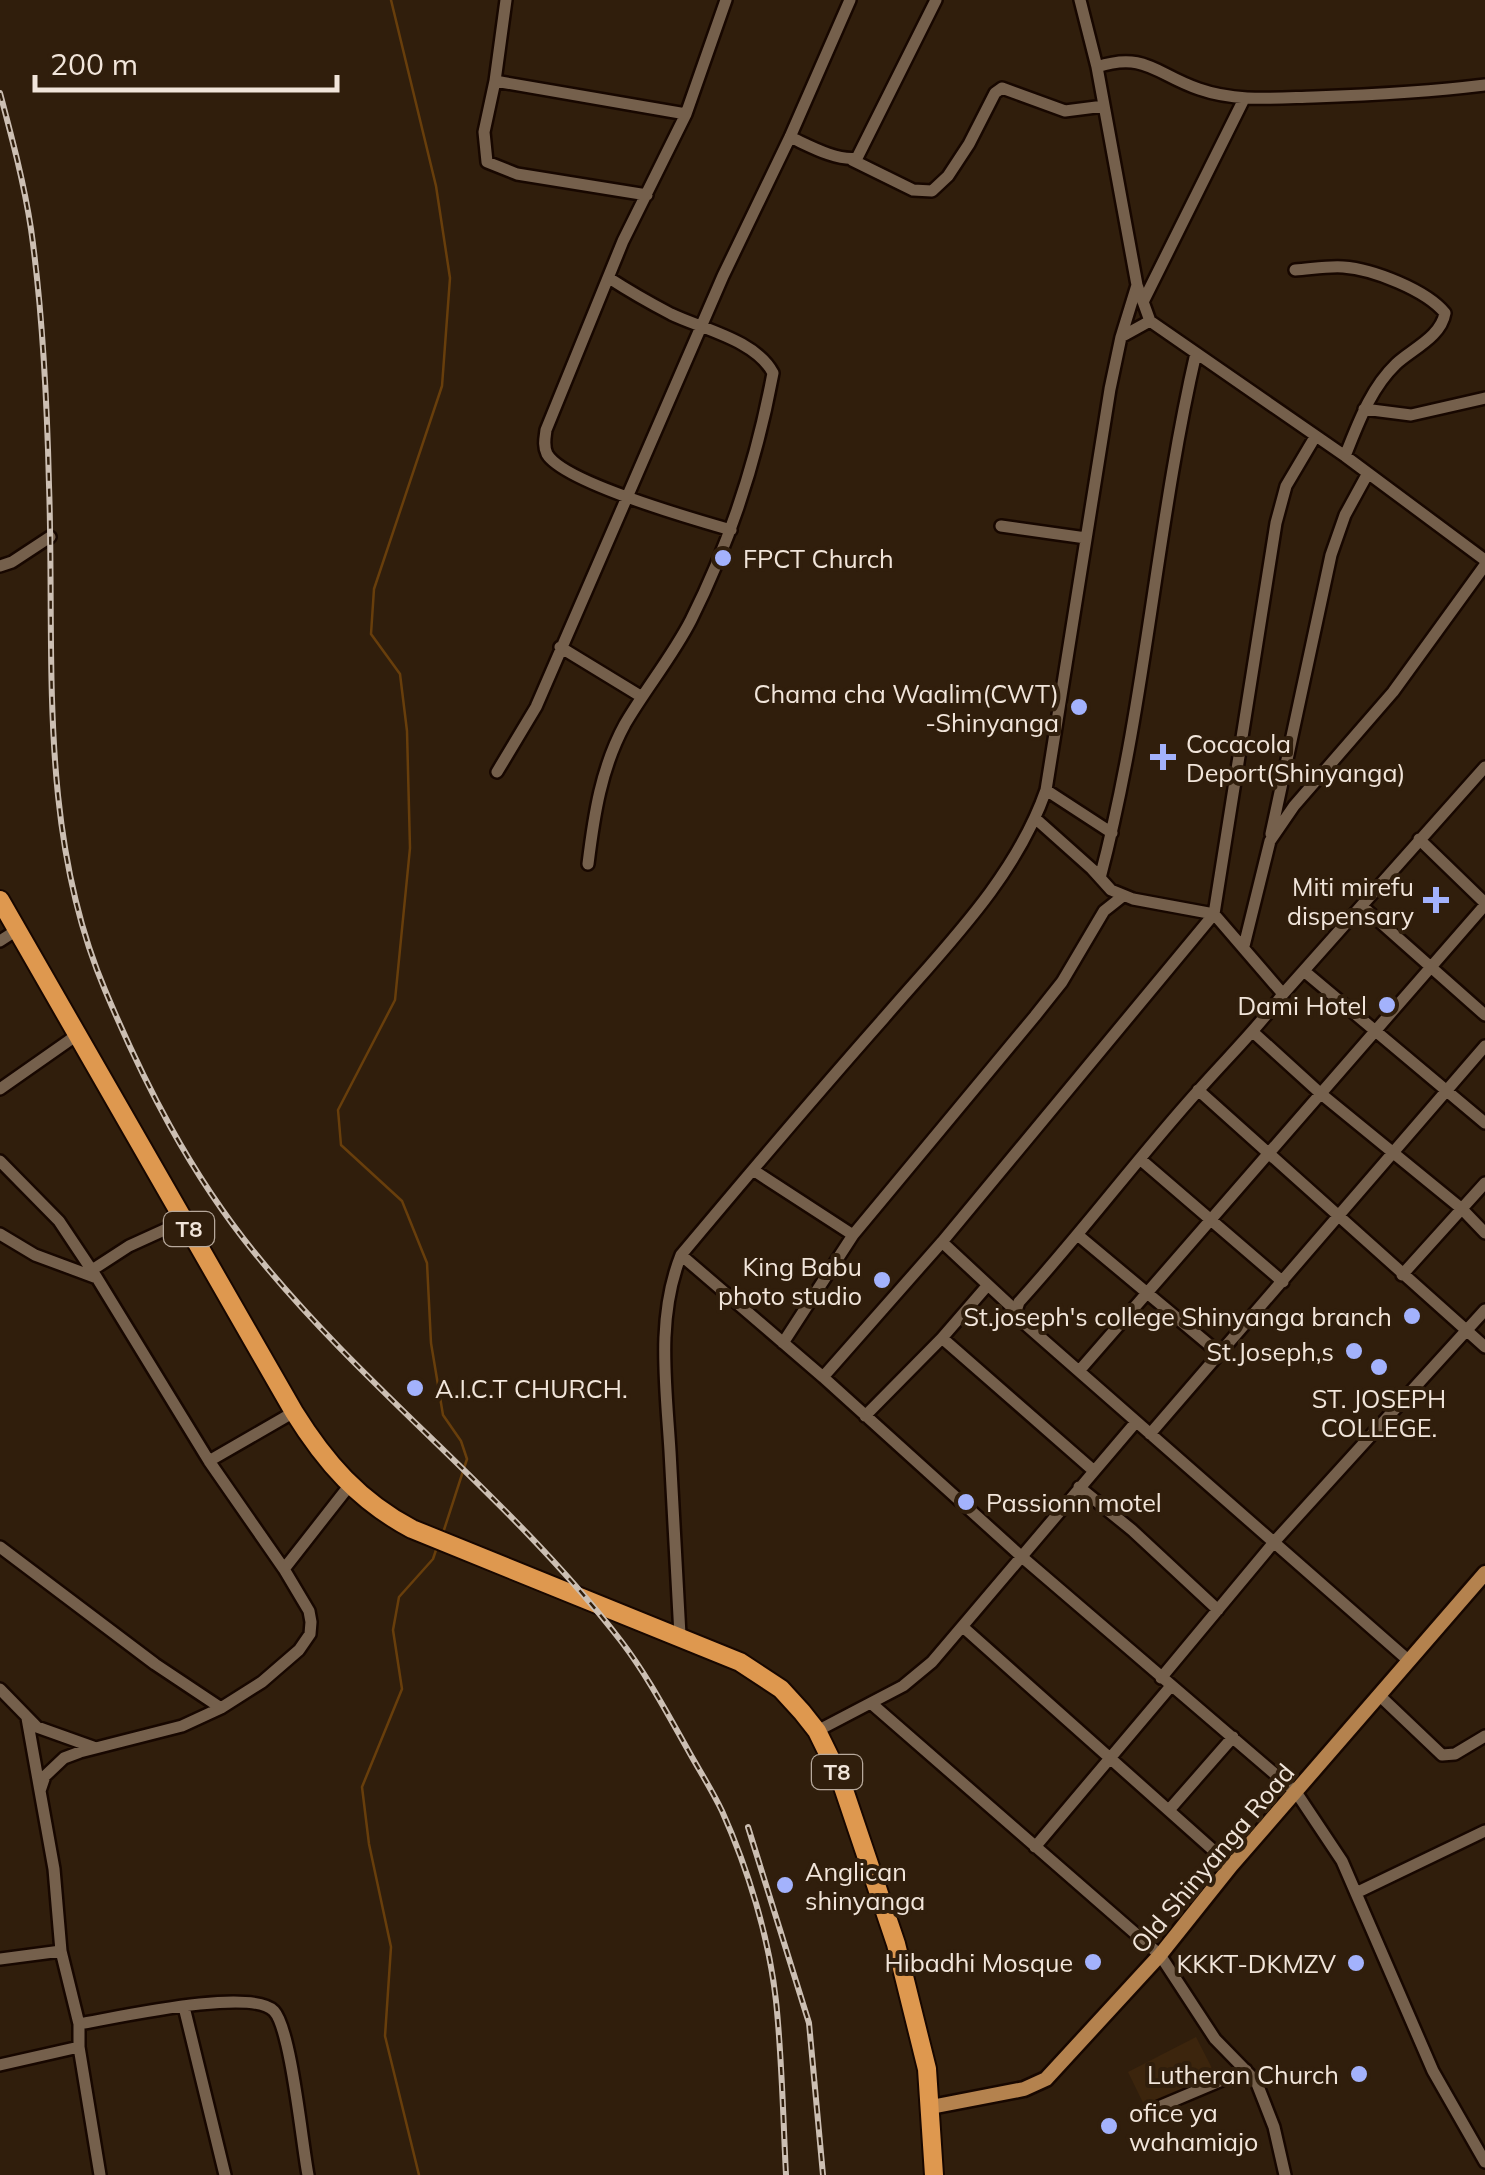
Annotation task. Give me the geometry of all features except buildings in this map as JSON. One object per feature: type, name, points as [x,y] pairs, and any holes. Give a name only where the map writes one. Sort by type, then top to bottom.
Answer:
[{"type":"highway","name":"T8","points":[[0,900],[294,1412],[320,1453],[349,1486],[374,1507],[412,1529],[740,1662],[781,1689],[817,1731],[840,1778],[896,1944],[927,2069],[934,2175]]},
{"type":"main road","name":"Old Shinyanga Road","points":[[932,2107],[1009,2092],[1046,2079],[1160,1955],[1231,1866],[1485,1573]]},
{"type":"street","points":[[506,0],[483,144],[487,162],[517,174],[647,195]]},
{"type":"street","points":[[725,0],[686,114],[609,278],[546,430],[544,446],[548,455],[567,471],[630,497],[731,530]]},
{"type":"street","points":[[497,772],[536,707],[730,261],[850,0]]},
{"type":"street","points":[[852,160],[858,158],[870,138],[936,0]]},
{"type":"street","points":[[1080,0],[1097,67],[1137,285],[1150,320],[1346,456],[1485,562],[1394,692],[1294,806],[1270,841]]},
{"type":"street","points":[[1097,67],[1114,61],[1138,62],[1199,90],[1244,100],[1416,94],[1485,85]]},
{"type":"street","points":[[495,81],[686,114]]},
{"type":"street","points":[[790,137],[852,160],[912,190],[932,191],[948,176],[995,93],[1002,88],[1065,111],[1104,106]]},
{"type":"street","points":[[1142,302],[1244,100]]},
{"type":"street","points":[[1295,270],[1344,267],[1363,271],[1416,290],[1444,313],[1440,327],[1395,365],[1364,409],[1346,456]]},
{"type":"street","points":[[588,864],[600,787],[611,754],[691,620],[731,530],[773,373],[766,361],[750,349],[702,329],[609,278]]},
{"type":"street","points":[[680,1635],[664,1356],[665,1303],[681,1255],[954,938],[1008,865],[1036,818],[1046,790],[1121,337],[1137,285]]},
{"type":"street","points":[[1121,337],[1150,320]]},
{"type":"street","points":[[1100,878],[1136,712],[1175,442],[1196,352]]},
{"type":"street","points":[[1364,409],[1412,415],[1485,398]]},
{"type":"street","points":[[823,1377],[942,1242],[1214,914],[1276,523],[1286,486],[1315,437]]},
{"type":"street","points":[[1244,946],[1334,544],[1368,473]]},
{"type":"street","points":[[1002,526],[1086,538]]},
{"type":"street","points":[[0,566],[50,537]]},
{"type":"street","points":[[560,647],[642,697]]},
{"type":"street","points":[[1016,1312],[1020,1302],[1198,1090],[1254,1033],[1485,767]]},
{"type":"street","points":[[1472,781],[1485,792]]},
{"type":"street","points":[[1046,790],[1112,833]]},
{"type":"street","points":[[1036,818],[1111,890],[1123,896],[1214,914],[1284,994]]},
{"type":"street","points":[[1079,1371],[1485,904],[1419,839]]},
{"type":"street","points":[[783,1343],[853,1235],[1035,1016],[1062,982],[1104,911],[1123,896]]},
{"type":"street","points":[[1362,906],[1485,1015]]},
{"type":"street","points":[[0,941],[17,930]]},
{"type":"street","points":[[1304,971],[1485,1123]]},
{"type":"street","points":[[1254,1033],[1320,1093],[1462,1209],[1485,1233]]},
{"type":"street","points":[[0,1089],[77,1034]]},
{"type":"street","points":[[1150,1434],[1485,1046]]},
{"type":"street","points":[[1198,1090],[1485,1347]]},
{"type":"street","points":[[1140,1160],[1283,1282]]},
{"type":"street","points":[[0,1161],[58,1220],[209,1461],[309,1611],[310,1634],[299,1650],[262,1682],[222,1708],[182,1726],[93,1747],[64,1758],[45,1776],[40,1792]]},
{"type":"street","points":[[752,1170],[853,1235]]},
{"type":"street","points":[[1402,1274],[1485,1183]]},
{"type":"street","points":[[95,1274],[129,1246],[184,1221]]},
{"type":"street","points":[[0,1234],[35,1255],[95,1274]]},
{"type":"street","points":[[1079,1236],[1219,1354]]},
{"type":"street","points":[[942,1242],[1024,1323],[1408,1660]]},
{"type":"street","points":[[681,1255],[1022,1557],[1296,1792],[1358,1892],[1433,2071],[1485,2162]]},
{"type":"street","points":[[865,1416],[987,1286]]},
{"type":"street","points":[[1035,1847],[1111,1758],[1218,1610],[1485,1310]]},
{"type":"street","points":[[942,1338],[1094,1471]]},
{"type":"street","points":[[209,1461],[294,1412]]},
{"type":"street","points":[[817,1731],[904,1686],[932,1662],[1136,1422]]},
{"type":"street","points":[[284,1569],[349,1486]]},
{"type":"street","points":[[1079,1488],[1132,1530],[1218,1610]]},
{"type":"street","points":[[0,1547],[155,1664],[222,1708]]},
{"type":"street","points":[[963,1627],[1231,1866]]},
{"type":"street","points":[[0,1689],[27,1718],[47,1732],[93,1747]]},
{"type":"street","points":[[1380,1696],[1442,1756],[1455,1754],[1485,1736]]},
{"type":"street","points":[[872,1704],[1160,1955],[1215,2038],[1246,2070],[1265,2099],[1285,2175]]},
{"type":"street","points":[[27,1718],[54,1868],[61,1951],[79,2024],[79,2047],[100,2175]]},
{"type":"street","points":[[1168,1810],[1233,1737]]},
{"type":"street","points":[[1358,1892],[1485,1831]]},
{"type":"street","points":[[0,1959],[61,1951]]},
{"type":"street","points":[[79,2024],[184,2007],[247,2001],[264,2004],[277,2013],[308,2175]]},
{"type":"street","points":[[184,2007],[225,2175]]},
{"type":"street","points":[[0,2065],[79,2047]]},
{"type":"street","points":[[1156,2108],[1246,2070]]},
{"type":"shaded area","points":[[1196,2037],[1221,2086],[1152,2121],[1128,2072]]},
{"type":"waterway","points":[[391,0],[436,186],[450,278],[442,386],[374,589],[371,634],[400,674],[407,731],[410,848],[395,1000],[338,1110],[341,1145],[402,1201],[427,1263],[431,1343],[443,1415],[461,1441],[467,1459],[443,1533]]},
{"type":"waterway","points":[[419,2175],[385,2036],[391,1947],[369,1844],[362,1787],[402,1689],[393,1630],[399,1597],[433,1559],[436,1550]]},
{"type":"railway","points":[[0,93],[28,212],[41,325],[48,453],[51,677],[59,804],[68,867],[83,929],[105,990],[170,1126],[209,1191],[254,1252],[343,1351],[579,1589],[630,1654],[664,1708],[722,1811],[763,1928],[778,2022],[786,2175]]},
{"type":"railway","points":[[748,1827],[809,2023],[823,2175]]},
{"type":"place","name":"FPCT Church","points":[[723,558]]},
{"type":"place","name":"Chama cha Waalim(CWT) -Shinyanga","points":[[1079,707]]},
{"type":"place","name":"Cocacola Deport(Shinyanga)","points":[[1163,757]]},
{"type":"place","name":"Miti mirefu dispensary","points":[[1436,900]]},
{"type":"place","name":"Dami Hotel","points":[[1387,1005]]},
{"type":"place","name":"King Babu photo studio","points":[[882,1280]]},
{"type":"place","name":"St.joseph's college Shinyanga branch","points":[[1412,1316]]},
{"type":"place","name":"St.Joseph,s","points":[[1354,1351]]},
{"type":"place","name":"ST. JOSEPH COLLEGE.","points":[[1379,1367]]},
{"type":"place","name":"A.I.C.T CHURCH.","points":[[415,1388]]},
{"type":"place","name":"Passionn motel","points":[[966,1502]]},
{"type":"place","name":"Anglican shinyanga","points":[[785,1885]]},
{"type":"place","name":"Hibadhi Mosque","points":[[1093,1962]]},
{"type":"place","name":"KKKT-DKMZV","points":[[1356,1963]]},
{"type":"place","name":"Lutheran Church","points":[[1359,2074]]},
{"type":"place","name":"ofice ya wahamiajo","points":[[1109,2126]]}]
